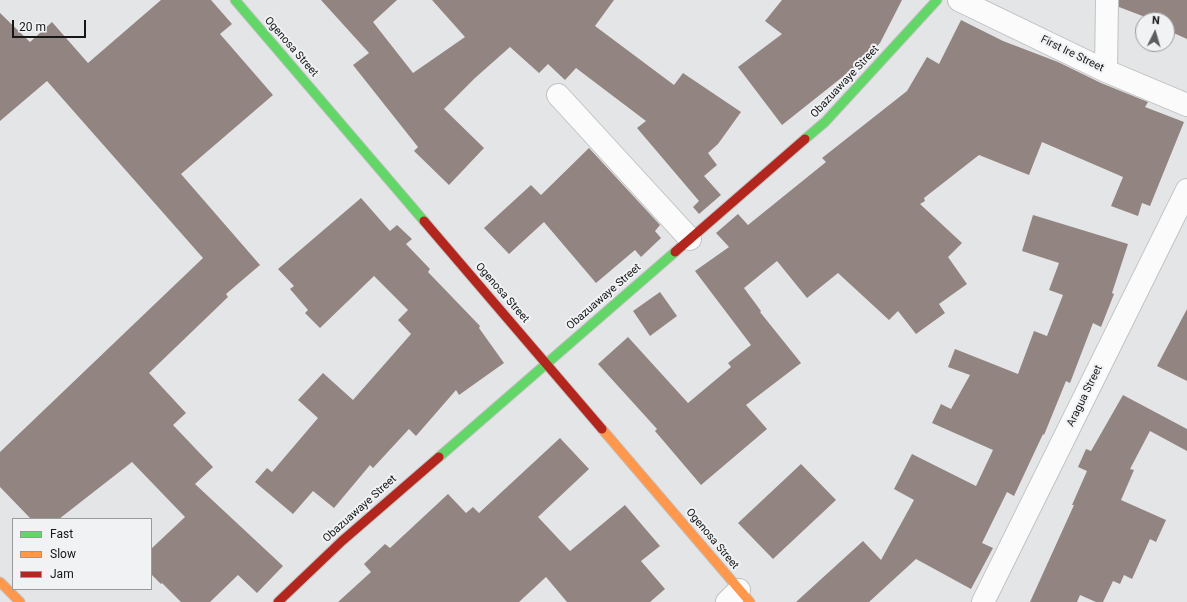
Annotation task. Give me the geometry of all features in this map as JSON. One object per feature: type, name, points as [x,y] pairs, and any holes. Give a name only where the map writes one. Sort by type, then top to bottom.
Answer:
[{"type":"street","name":"Ogenosa Street","points":[[235,0],[546,363],[739,598]]},
{"type":"street","name":"Obazuawaye Street","points":[[278,602],[342,541],[825,122],[937,0]]},
{"type":"street","name":"First Ire Street","points":[[959,0],[1106,71],[1187,105]]},
{"type":"street","points":[[1106,71],[1107,0]]},
{"type":"street","points":[[558,95],[690,239]]},
{"type":"street","name":"Aragua Street","points":[[984,602],[1187,190]]},
{"type":"street","points":[[0,582],[20,602]]},
{"type":"building","points":[[161,0],[211,0],[232,24],[220,34],[273,95],[181,174],[260,265],[226,294],[228,297],[149,373],[186,413],[173,425],[213,467],[195,484],[283,566],[257,593],[238,575],[210,602],[181,602],[152,575],[152,548],[185,517],[132,462],[60,518],[30,518],[0,487],[0,452],[203,258],[47,81],[0,121],[0,13],[30,42],[52,22],[88,63]]},
{"type":"building","points":[[321,0],[397,0],[373,22],[413,73],[465,37],[432,0],[614,0],[595,26],[674,85],[683,73],[741,112],[718,144],[708,153],[717,165],[704,176],[721,195],[699,214],[693,207],[699,201],[637,128],[646,121],[576,68],[565,80],[548,64],[539,73],[510,47],[475,78],[444,109],[484,148],[449,185],[414,151],[418,147],[353,65],[369,53]]},
{"type":"building","points":[[782,0],[902,0],[880,43],[857,68],[855,67],[782,125],[738,67],[782,34],[765,21]]},
{"type":"building","points":[[1119,0],[1187,0],[1187,39],[1175,34],[1175,12],[1135,13],[1119,7]]},
{"type":"building","points":[[961,20],[1003,41],[1058,62],[1101,83],[1148,102],[1145,107],[1184,122],[1150,206],[1142,203],[1138,216],[1111,206],[1123,177],[1042,142],[1029,175],[979,155],[924,198],[925,201],[920,204],[962,243],[948,257],[967,284],[939,304],[945,313],[916,334],[898,311],[889,320],[838,273],[807,298],[777,261],[744,288],[761,311],[760,312],[801,363],[746,405],[767,429],[701,485],[655,431],[657,429],[598,364],[628,337],[688,403],[731,367],[728,363],[751,345],[695,271],[729,247],[716,233],[738,214],[748,225],[826,162],[822,158],[907,91],[927,57],[939,64]]},
{"type":"building","points":[[589,148],[660,225],[655,231],[661,238],[641,257],[635,250],[596,283],[544,222],[509,254],[484,228],[531,185],[541,195]]},
{"type":"building","points":[[361,198],[390,231],[397,225],[412,239],[406,244],[430,269],[428,272],[480,326],[479,328],[504,363],[459,395],[456,390],[416,436],[409,429],[373,468],[370,465],[334,508],[313,491],[293,514],[255,482],[267,468],[272,472],[318,418],[298,400],[323,373],[353,400],[411,334],[398,320],[408,310],[374,276],[320,328],[305,313],[308,310],[290,289],[294,286],[278,269]]},
{"type":"building","points":[[1033,215],[1128,244],[1112,293],[1114,294],[1101,327],[1093,323],[1070,383],[1066,381],[1044,435],[1043,434],[1014,496],[1007,492],[982,543],[993,548],[971,589],[916,559],[869,602],[796,602],[863,541],[881,560],[914,500],[894,489],[912,454],[976,486],[993,450],[932,423],[941,404],[951,409],[970,375],[948,367],[955,349],[1018,374],[1034,331],[1047,336],[1063,295],[1049,290],[1059,263],[1022,251]]},
{"type":"building","points":[[660,292],[677,316],[650,336],[633,311]]},
{"type":"building","points":[[1187,309],[1187,381],[1157,366]]},
{"type":"building","points":[[1123,395],[1187,429],[1187,451],[1150,431],[1130,469],[1134,470],[1121,500],[1166,520],[1156,542],[1150,539],[1132,579],[1124,575],[1120,584],[1113,581],[1103,602],[1096,602],[1080,595],[1077,602],[1030,602],[1074,505],[1072,505],[1087,471],[1078,467],[1086,449],[1091,451]]},
{"type":"building","points":[[560,438],[589,469],[538,517],[570,551],[625,505],[660,546],[641,561],[665,589],[650,602],[567,602],[546,577],[519,602],[338,602],[371,572],[364,564],[385,544],[390,548],[448,494],[466,513],[473,507],[479,513]]},
{"type":"building","points":[[801,464],[836,500],[773,559],[738,523]]},
{"type":"traffic: fast","points":[[235,0],[424,221]]},
{"type":"traffic: fast","points":[[805,139],[825,122],[937,0]]},
{"type":"traffic: fast","points":[[439,457],[675,252]]},
{"type":"traffic: slow","points":[[602,429],[750,602]]},
{"type":"traffic: slow","points":[[0,582],[20,602]]},
{"type":"traffic: jam","points":[[675,252],[805,139]]},
{"type":"traffic: jam","points":[[424,221],[602,429]]},
{"type":"traffic: jam","points":[[278,602],[342,541],[439,457]]}]
